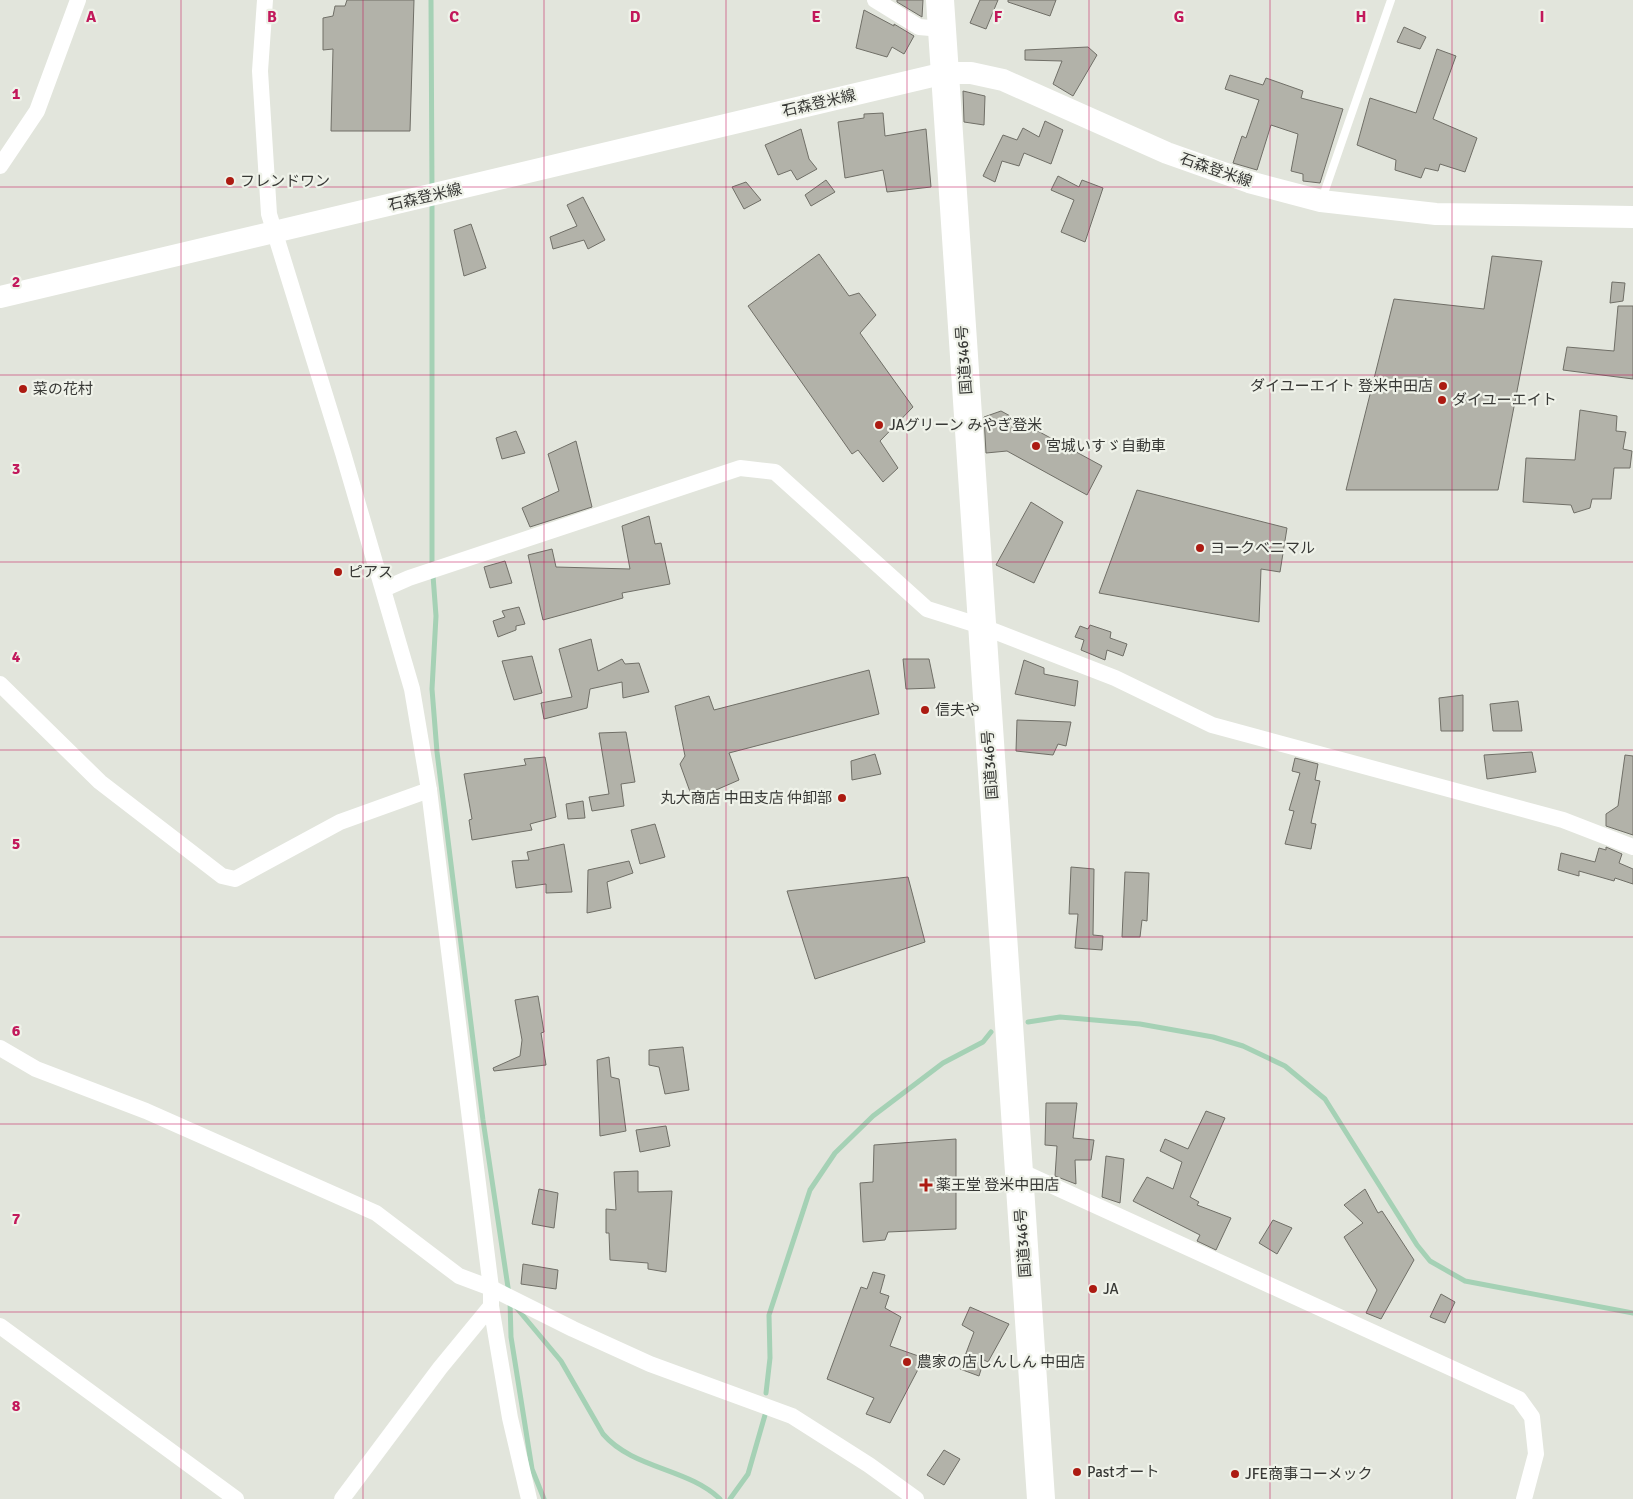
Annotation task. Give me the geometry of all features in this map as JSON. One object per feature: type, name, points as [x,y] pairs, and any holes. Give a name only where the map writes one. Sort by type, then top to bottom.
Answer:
[{"type":"highway","name":"国道346号","points":[[940,0],[1041,1499]]},
{"type":"main road","name":"石森登米線","points":[[0,297],[944,73],[971,73],[1003,80],[1167,154],[1249,182],[1321,201],[1436,214],[1633,217]]},
{"type":"street","points":[[0,166],[37,111],[78,0]]},
{"type":"street","points":[[265,0],[260,71],[269,214],[384,589],[412,689],[429,790],[491,1288],[491,1306],[510,1418],[529,1499]]},
{"type":"street","points":[[875,0],[920,26],[942,28]]},
{"type":"street","points":[[384,589],[408,578],[740,468],[775,472],[926,609],[981,626],[1115,678],[1212,725],[1563,820],[1633,847]]},
{"type":"street","points":[[0,684],[100,782],[222,876],[229,878],[235,879],[340,822],[429,790]]},
{"type":"street","points":[[0,1048],[36,1069],[146,1111],[376,1213],[458,1276],[491,1288],[573,1330],[650,1364],[792,1416],[869,1465],[916,1499]]},
{"type":"street","points":[[1018,1170],[1519,1399],[1532,1417],[1536,1454],[1524,1499]]},
{"type":"street","points":[[342,1499],[440,1368],[491,1306]]},
{"type":"street","points":[[0,1326],[236,1499]]},
{"type":"lane","points":[[1321,201],[1391,0]]},
{"type":"building","points":[[347,0],[414,0],[410,131],[331,131],[333,49],[323,50],[323,18],[333,16],[335,6],[345,6]]},
{"type":"building","points":[[897,0],[923,0],[922,17],[897,2]]},
{"type":"building","points":[[980,0],[998,0],[986,29],[970,23]]},
{"type":"building","points":[[1008,0],[1056,0],[1050,16],[1008,2]]},
{"type":"building","points":[[864,10],[914,36],[904,54],[892,47],[887,57],[856,48]]},
{"type":"building","points":[[1404,27],[1426,37],[1420,49],[1397,42]]},
{"type":"building","points":[[1088,47],[1097,55],[1073,96],[1053,84],[1062,61],[1025,60],[1025,50]]},
{"type":"building","points":[[1437,49],[1456,56],[1433,119],[1477,138],[1465,172],[1440,164],[1438,171],[1425,168],[1421,178],[1395,170],[1396,160],[1357,145],[1370,98],[1416,113]]},
{"type":"building","points":[[1230,75],[1263,85],[1266,78],[1303,91],[1301,98],[1343,109],[1320,183],[1303,181],[1303,174],[1291,171],[1298,134],[1271,125],[1257,170],[1233,163],[1242,136],[1246,138],[1259,100],[1225,89]]},
{"type":"building","points":[[963,91],[985,96],[984,125],[964,122]]},
{"type":"building","points":[[883,113],[885,136],[926,129],[931,187],[887,192],[883,170],[845,178],[838,122],[864,118],[864,114]]},
{"type":"building","points":[[1045,121],[1063,130],[1051,164],[1024,153],[1019,166],[1002,161],[995,182],[983,176],[1003,135],[1017,140],[1023,128],[1039,137]]},
{"type":"building","points":[[801,129],[809,159],[817,169],[797,180],[791,170],[778,175],[765,145]]},
{"type":"building","points":[[1058,176],[1079,187],[1082,180],[1103,188],[1085,242],[1061,232],[1074,200],[1051,190]]},
{"type":"building","points":[[826,180],[835,192],[811,206],[805,195]]},
{"type":"building","points":[[746,182],[761,200],[744,209],[732,187]]},
{"type":"building","points":[[583,197],[605,240],[588,249],[584,240],[553,249],[550,237],[577,226],[567,205]]},
{"type":"building","points":[[471,224],[486,268],[464,276],[454,230]]},
{"type":"building","points":[[819,254],[849,296],[859,293],[876,315],[860,333],[913,407],[880,441],[898,468],[883,482],[858,450],[852,454],[748,306]]},
{"type":"building","name":"ダイユーエイト","points":[[1492,256],[1542,261],[1498,490],[1346,490],[1394,299],[1484,309]]},
{"type":"building","points":[[1612,282],[1625,283],[1623,301],[1610,303]]},
{"type":"building","points":[[1618,306],[1633,306],[1633,379],[1563,370],[1567,347],[1614,351]]},
{"type":"building","points":[[1580,410],[1617,416],[1616,431],[1626,432],[1623,449],[1632,451],[1630,468],[1614,468],[1611,499],[1592,499],[1590,508],[1574,513],[1571,505],[1523,502],[1526,458],[1575,460]]},
{"type":"building","points":[[1001,411],[1102,466],[1087,495],[1007,451],[986,453],[984,417]]},
{"type":"building","points":[[516,431],[525,453],[502,459],[496,438]]},
{"type":"building","points":[[576,441],[592,507],[530,527],[522,508],[559,491],[548,454]]},
{"type":"building","name":"ヨークベニマル","points":[[1137,490],[1287,528],[1280,572],[1261,569],[1259,622],[1099,593]]},
{"type":"building","points":[[1031,502],[1063,522],[1034,583],[996,565]]},
{"type":"building","points":[[649,516],[655,544],[661,543],[670,584],[622,593],[623,598],[543,620],[528,555],[552,549],[556,567],[630,569],[622,526]]},
{"type":"building","points":[[505,561],[512,583],[490,588],[484,567]]},
{"type":"building","points":[[519,607],[525,624],[516,626],[516,630],[498,637],[493,621],[505,617],[502,611]]},
{"type":"building","points":[[1090,625],[1111,632],[1110,638],[1127,644],[1123,656],[1107,650],[1105,660],[1081,650],[1084,640],[1075,637],[1080,626],[1088,629]]},
{"type":"building","points":[[591,639],[598,671],[622,659],[625,664],[639,663],[649,692],[623,698],[622,682],[590,689],[587,708],[544,719],[541,703],[572,697],[559,649]]},
{"type":"building","points":[[532,656],[542,693],[514,700],[502,661]]},
{"type":"building","points":[[903,659],[929,659],[935,688],[906,689]]},
{"type":"building","points":[[1024,660],[1044,668],[1044,674],[1078,681],[1075,706],[1015,694]]},
{"type":"building","points":[[869,670],[879,714],[729,753],[739,780],[693,800],[680,764],[685,756],[675,706],[709,696],[714,710]]},
{"type":"building","points":[[1463,695],[1463,731],[1441,731],[1439,698]]},
{"type":"building","points":[[1518,701],[1522,731],[1493,731],[1490,704]]},
{"type":"building","points":[[1017,720],[1071,722],[1066,746],[1058,744],[1053,755],[1016,751]]},
{"type":"building","points":[[626,732],[635,782],[621,784],[624,806],[592,811],[589,797],[609,794],[599,733]]},
{"type":"building","points":[[1532,752],[1536,772],[1487,779],[1484,755]]},
{"type":"building","points":[[875,754],[881,774],[852,780],[851,761]]},
{"type":"building","points":[[1625,755],[1633,756],[1633,835],[1606,826],[1606,814],[1618,806]]},
{"type":"building","points":[[545,757],[556,817],[530,824],[532,830],[472,840],[469,820],[472,819],[464,774],[526,765],[524,759]]},
{"type":"building","points":[[1295,758],[1318,764],[1315,780],[1320,781],[1311,823],[1316,824],[1311,849],[1285,844],[1294,811],[1289,810],[1300,773],[1292,771]]},
{"type":"building","points":[[583,801],[585,818],[568,819],[566,804]]},
{"type":"building","points":[[655,824],[665,857],[640,864],[631,830]]},
{"type":"building","points":[[564,844],[572,892],[546,893],[546,884],[516,888],[512,861],[529,860],[527,852]]},
{"type":"building","points":[[1606,847],[1622,854],[1619,863],[1633,869],[1633,884],[1615,878],[1614,881],[1579,871],[1579,876],[1558,870],[1561,853],[1595,862],[1599,848],[1606,850]]},
{"type":"building","points":[[629,861],[633,873],[607,882],[611,908],[587,913],[588,870]]},
{"type":"building","points":[[1071,867],[1094,869],[1093,935],[1103,936],[1102,950],[1075,948],[1078,914],[1069,914]]},
{"type":"building","points":[[1125,872],[1149,873],[1147,921],[1142,920],[1140,937],[1122,937]]},
{"type":"building","points":[[908,877],[925,942],[815,979],[787,891]]},
{"type":"building","points":[[538,996],[544,1032],[541,1033],[546,1065],[494,1071],[493,1068],[520,1056],[522,1040],[515,1000]]},
{"type":"building","points":[[683,1047],[689,1090],[665,1094],[659,1067],[649,1065],[649,1050]]},
{"type":"building","points":[[609,1057],[611,1077],[619,1079],[626,1131],[600,1136],[597,1060]]},
{"type":"building","points":[[1046,1103],[1077,1103],[1073,1138],[1094,1140],[1091,1160],[1075,1160],[1076,1184],[1055,1176],[1057,1146],[1045,1145]]},
{"type":"building","points":[[1206,1111],[1225,1118],[1190,1197],[1199,1202],[1197,1205],[1231,1218],[1216,1250],[1197,1241],[1200,1235],[1133,1201],[1147,1177],[1173,1189],[1182,1162],[1160,1151],[1165,1139],[1188,1149]]},
{"type":"building","points":[[666,1126],[670,1146],[640,1152],[636,1130]]},
{"type":"building","points":[[956,1139],[956,1229],[888,1232],[885,1240],[863,1242],[860,1183],[873,1182],[874,1145]]},
{"type":"building","points":[[1106,1156],[1124,1159],[1120,1203],[1102,1197]]},
{"type":"building","points":[[638,1171],[638,1192],[672,1191],[666,1272],[648,1269],[648,1263],[610,1260],[609,1233],[606,1233],[606,1209],[616,1210],[614,1172]]},
{"type":"building","points":[[539,1189],[558,1193],[554,1228],[532,1224]]},
{"type":"building","points":[[1365,1189],[1378,1213],[1382,1211],[1414,1260],[1381,1319],[1366,1313],[1377,1290],[1344,1237],[1363,1223],[1344,1205]]},
{"type":"building","points":[[1273,1220],[1292,1228],[1277,1254],[1259,1243]]},
{"type":"building","points":[[523,1264],[558,1270],[556,1289],[521,1284]]},
{"type":"building","points":[[873,1272],[885,1275],[880,1293],[889,1296],[885,1308],[901,1317],[890,1346],[924,1358],[890,1423],[866,1414],[874,1398],[827,1379],[861,1287],[867,1289]]},
{"type":"building","points":[[1441,1294],[1455,1302],[1445,1323],[1430,1317]]},
{"type":"building","points":[[970,1307],[1009,1324],[988,1362],[984,1360],[979,1376],[960,1369],[974,1332],[962,1325]]},
{"type":"building","points":[[944,1450],[960,1459],[944,1485],[927,1475]]},
{"type":"waterway","points":[[431,0],[432,190]]},
{"type":"waterway","points":[[432,201],[432,562],[436,616],[432,689],[437,752],[483,1120],[509,1294]]},
{"type":"waterway","points":[[1028,1022],[1060,1017],[1140,1024],[1213,1037],[1243,1046],[1285,1066],[1325,1099],[1417,1245],[1430,1261],[1465,1281],[1633,1313]]},
{"type":"waterway","points":[[766,1393],[770,1358],[769,1315],[810,1190],[835,1153],[873,1116],[943,1063],[983,1042],[991,1032]]},
{"type":"waterway","points":[[510,1301],[511,1337],[532,1469],[544,1499]]},
{"type":"waterway","points":[[515,1306],[561,1361],[603,1434],[615,1446],[629,1455],[692,1481],[720,1499]]},
{"type":"waterway","points":[[730,1499],[748,1474],[765,1415]]},
{"type":"place","name":"フレンドワン","points":[[230,181]]},
{"type":"place","name":"ダイユーエイト 登米中田店","points":[[1443,386]]},
{"type":"place","name":"菜の花村","points":[[23,389]]},
{"type":"place","name":"ダイユーエイト","points":[[1442,400]]},
{"type":"place","name":"JAグリーン みやぎ登米","points":[[879,425]]},
{"type":"place","name":"宮城いすゞ自動車","points":[[1036,446]]},
{"type":"place","name":"ヨークベニマル","points":[[1200,548]]},
{"type":"place","name":"ピアス","points":[[338,572]]},
{"type":"place","name":"信夫や","points":[[925,710]]},
{"type":"place","name":"丸大商店 中田支店 仲卸部","points":[[842,798]]},
{"type":"place","name":"薬王堂 登米中田店","points":[[926,1185]]},
{"type":"place","name":"JA","points":[[1093,1289]]},
{"type":"place","name":"農家の店しんしん 中田店","points":[[907,1362]]},
{"type":"place","name":"Pastオート","points":[[1077,1472]]},
{"type":"place","name":"JFE商事コーメック","points":[[1235,1474]]}]
